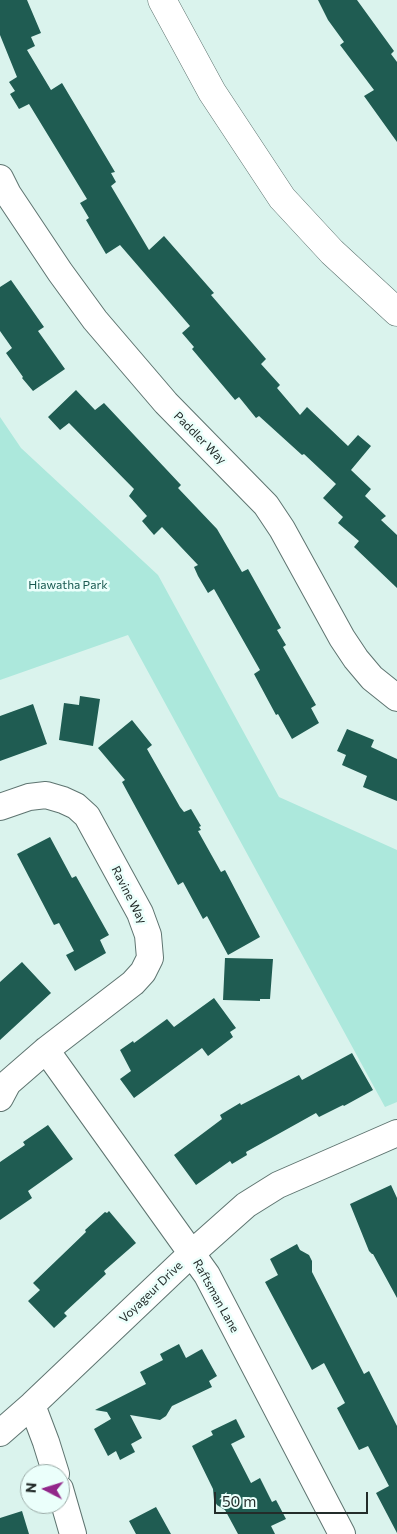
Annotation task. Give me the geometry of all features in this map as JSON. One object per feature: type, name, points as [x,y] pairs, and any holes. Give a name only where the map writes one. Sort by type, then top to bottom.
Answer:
[{"type":"main road","points":[[162,0],[212,92],[282,198],[332,252],[397,312]]},
{"type":"street","name":"Paddler Way","points":[[0,178],[8,194],[60,272],[95,320],[166,403],[266,505],[282,529],[351,652],[372,678],[397,698]]},
{"type":"street","name":"Ravine Way","points":[[0,807],[29,796],[46,795],[76,806],[87,816],[140,913],[148,935],[150,958],[143,972],[133,984],[46,1050],[8,1083],[0,1098]]},
{"type":"street","name":"Raftsman Lane","points":[[46,1050],[208,1275],[342,1534]]},
{"type":"street","name":"Voyageur Drive","points":[[0,1434],[192,1253],[246,1205],[278,1185],[397,1133]]},
{"type":"street","points":[[32,1405],[53,1464]]},
{"type":"street","points":[[67,1514],[73,1534]]},
{"type":"green space","name":"Hiawatha Park","points":[[0,417],[21,448],[158,575],[279,797],[397,850],[397,1102],[385,1107],[128,635],[0,680]]},
{"type":"building","points":[[0,0],[27,0],[41,33],[31,37],[35,46],[27,50],[51,90],[62,83],[115,172],[111,173],[116,182],[111,186],[149,250],[164,236],[214,293],[211,295],[266,359],[261,364],[280,385],[277,388],[300,415],[307,407],[348,446],[358,435],[371,446],[351,470],[371,489],[365,496],[386,516],[381,520],[397,535],[397,588],[354,547],[359,541],[338,523],[343,517],[323,498],[336,484],[259,416],[256,418],[239,397],[235,400],[192,349],[194,347],[182,333],[190,326],[120,245],[106,254],[86,220],[89,218],[80,203],[87,199],[29,104],[19,109],[10,94],[15,91],[9,82],[17,77],[0,35]]},
{"type":"building","points":[[318,0],[357,0],[394,51],[391,54],[397,62],[397,142],[364,96],[374,90],[340,45],[344,42],[328,20]]},
{"type":"building","points":[[11,280],[44,327],[38,331],[65,369],[33,391],[6,353],[12,348],[0,331],[0,287]]},
{"type":"building","points":[[76,390],[95,410],[104,403],[181,485],[178,488],[217,529],[242,572],[248,569],[281,628],[277,630],[286,645],[283,647],[316,705],[311,708],[319,723],[292,739],[278,714],[276,715],[254,674],[260,670],[214,589],[208,593],[198,576],[194,567],[198,565],[162,527],[154,535],[142,521],[147,516],[129,496],[134,489],[69,423],[60,430],[48,417]]},
{"type":"building","points":[[80,696],[100,699],[93,746],[59,740],[64,703],[79,705]]},
{"type":"building","points":[[33,704],[47,744],[0,761],[0,716]]},
{"type":"building","points":[[132,720],[152,745],[147,749],[180,807],[184,812],[191,809],[201,826],[199,827],[201,830],[198,831],[221,872],[225,870],[260,937],[228,955],[207,916],[203,919],[183,882],[178,885],[122,782],[125,780],[98,748]]},
{"type":"building","points":[[347,729],[374,740],[371,747],[397,759],[397,801],[363,787],[367,776],[342,765],[346,755],[337,751]]},
{"type":"building","points":[[50,837],[72,878],[76,876],[109,935],[100,940],[106,953],[75,971],[66,955],[74,951],[59,923],[54,925],[17,854]]},
{"type":"building","points":[[225,958],[273,959],[270,999],[260,999],[260,1001],[223,1000]]},
{"type":"building","points":[[22,962],[51,993],[0,1040],[0,982]]},
{"type":"building","points":[[214,998],[236,1028],[230,1032],[233,1037],[208,1056],[202,1048],[134,1098],[120,1079],[131,1071],[120,1050],[133,1041],[134,1043],[167,1019],[174,1027]]},
{"type":"building","points":[[352,1053],[373,1090],[319,1117],[316,1113],[246,1152],[247,1155],[232,1164],[230,1161],[196,1185],[174,1155],[222,1119],[220,1115],[240,1103],[241,1105],[299,1075],[302,1080]]},
{"type":"building","points":[[48,1125],[73,1159],[28,1191],[32,1198],[0,1220],[0,1162],[25,1145],[23,1142]]},
{"type":"building","points":[[391,1185],[397,1198],[397,1298],[373,1254],[369,1251],[350,1204]]},
{"type":"building","points":[[109,1211],[136,1243],[104,1271],[106,1274],[64,1313],[67,1316],[54,1328],[28,1301],[40,1290],[33,1283],[86,1232],[85,1230],[105,1212]]},
{"type":"building","points":[[297,1244],[300,1250],[309,1255],[312,1261],[312,1272],[364,1374],[369,1371],[397,1426],[397,1533],[376,1493],[389,1486],[368,1446],[359,1450],[337,1408],[345,1403],[324,1363],[312,1370],[265,1282],[278,1275],[270,1259]]},
{"type":"building","points":[[179,1344],[186,1358],[202,1349],[217,1376],[209,1381],[212,1387],[172,1406],[166,1416],[160,1420],[130,1415],[142,1438],[131,1444],[135,1452],[120,1460],[116,1451],[108,1456],[94,1429],[111,1419],[107,1412],[95,1410],[146,1384],[140,1372],[163,1360],[160,1354]]},
{"type":"building","points":[[236,1419],[245,1437],[231,1444],[251,1483],[260,1478],[272,1502],[276,1500],[286,1519],[271,1526],[275,1534],[238,1534],[225,1510],[217,1505],[214,1500],[213,1489],[192,1446],[213,1435],[211,1431]]},
{"type":"building","points":[[156,1507],[171,1534],[136,1534],[129,1521]]},
{"type":"building","points":[[20,1512],[20,1514],[23,1514],[29,1534],[0,1534],[0,1518]]}]
